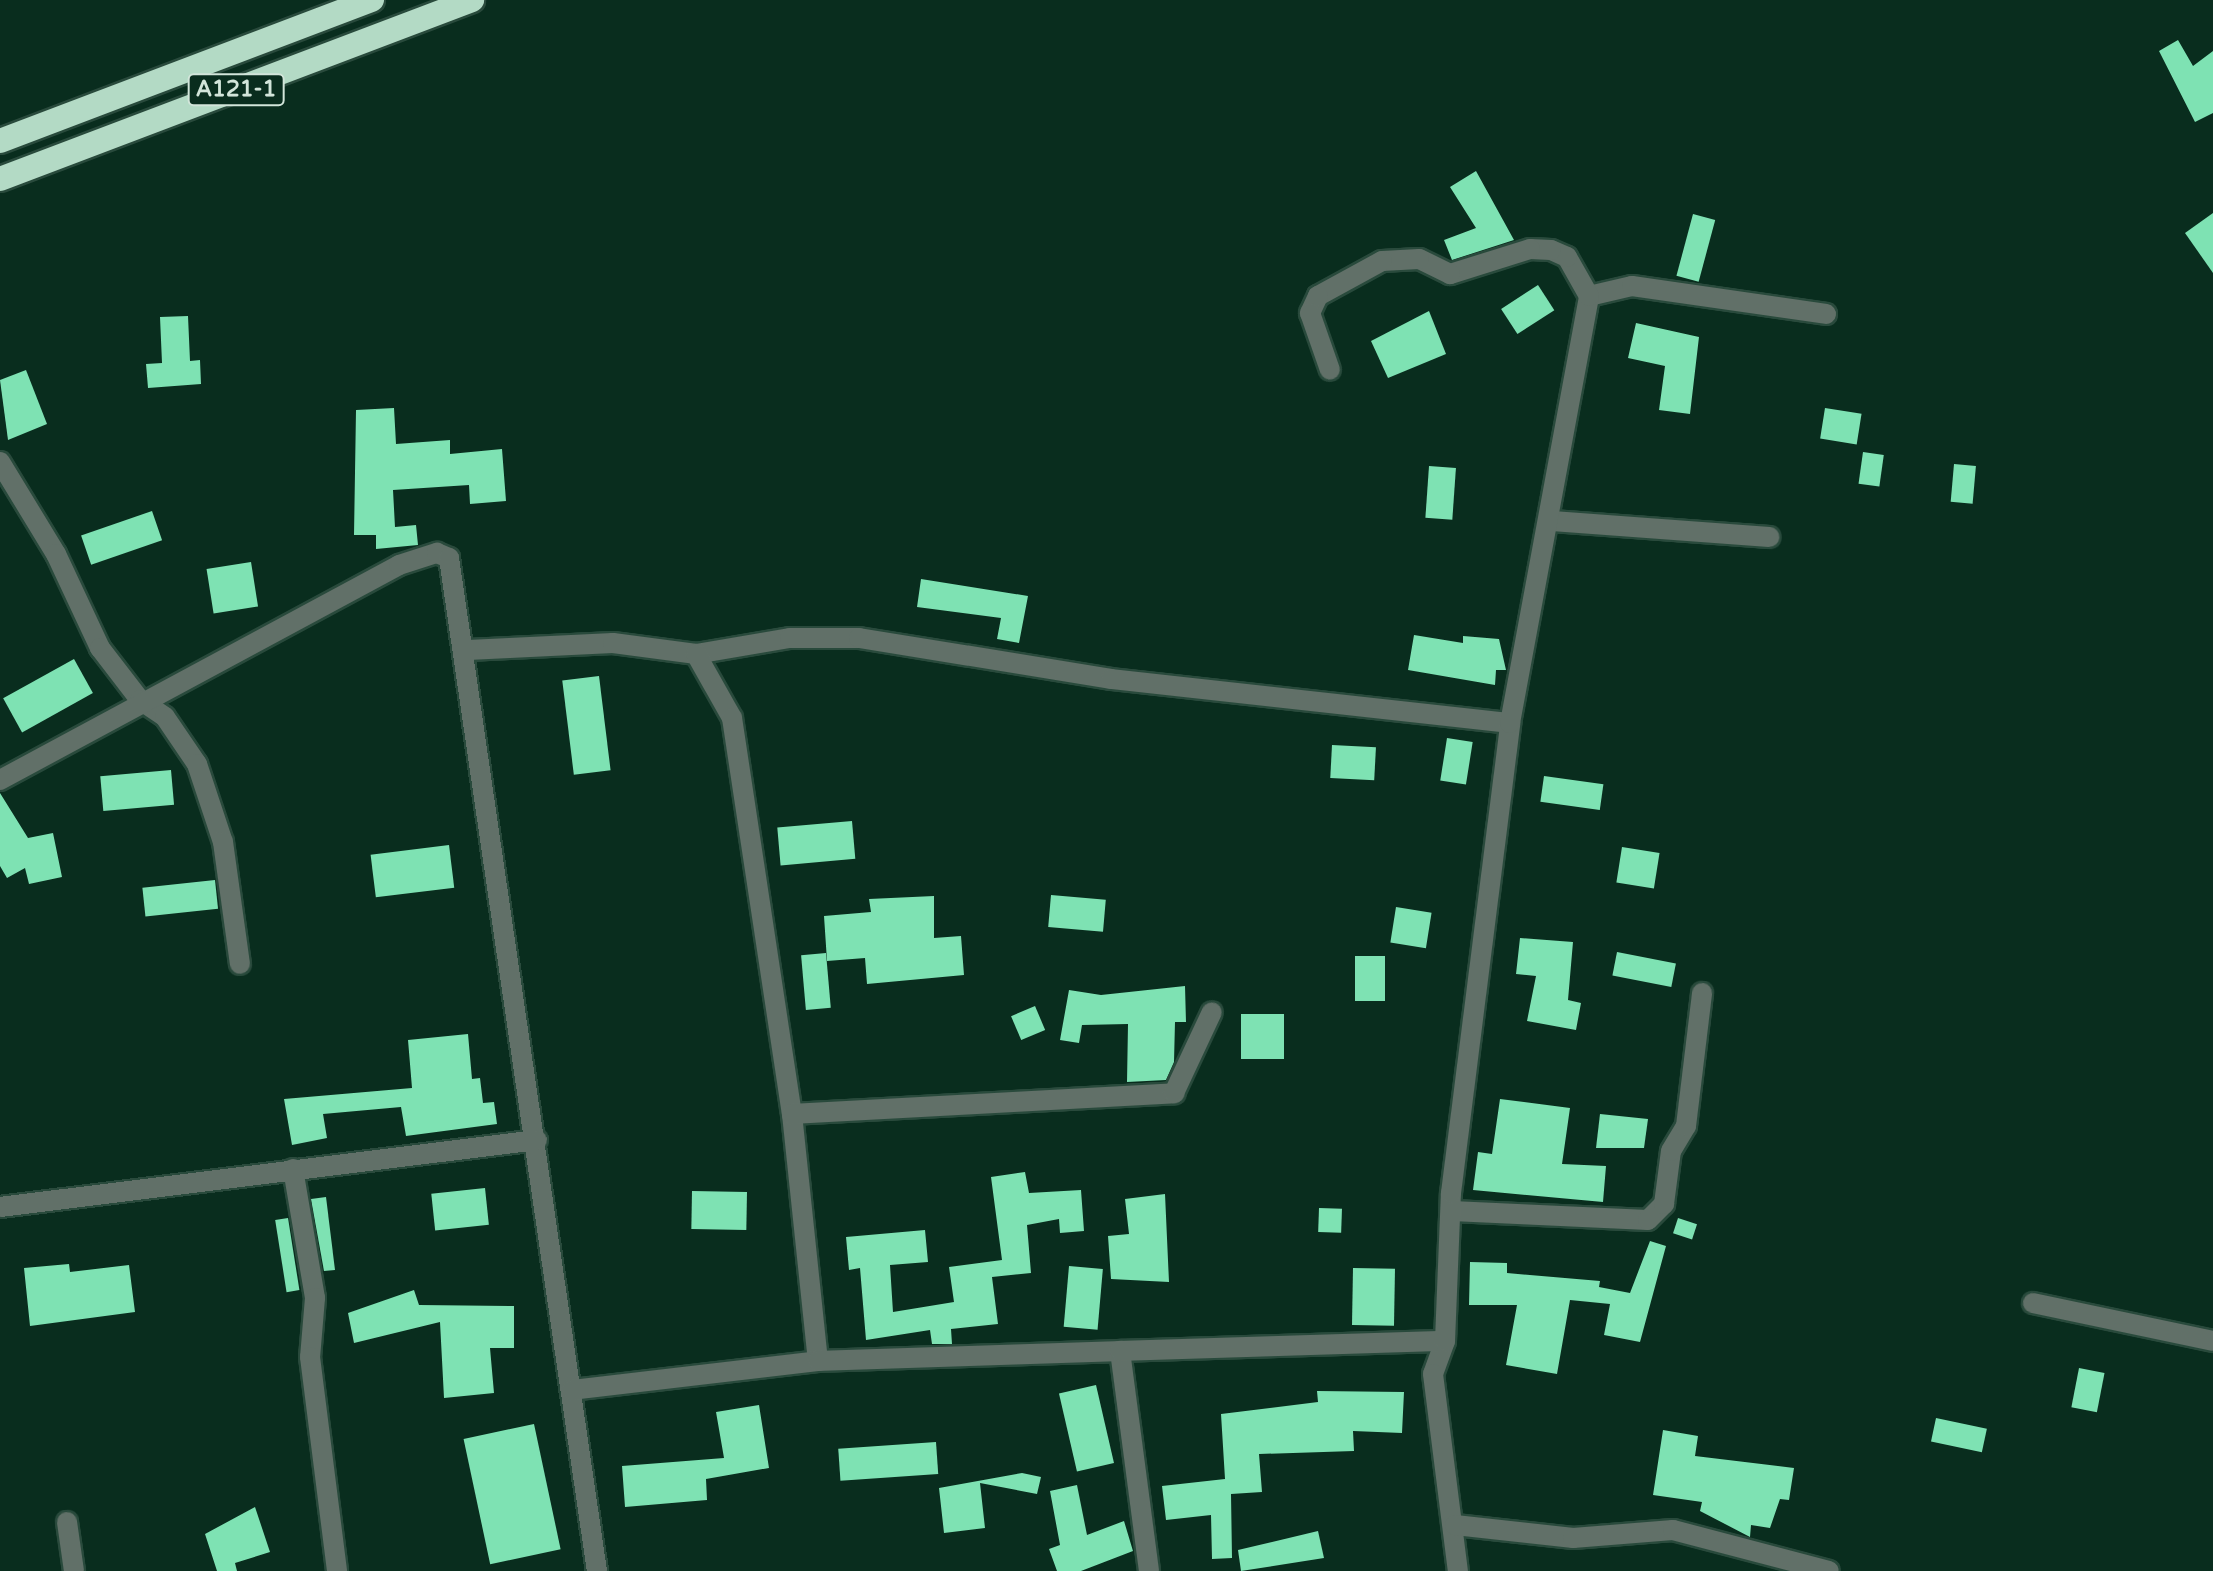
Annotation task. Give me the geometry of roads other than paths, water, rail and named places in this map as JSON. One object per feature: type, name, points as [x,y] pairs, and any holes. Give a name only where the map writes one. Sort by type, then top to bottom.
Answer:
[{"type":"highway","name":"A121-1","points":[[0,141],[372,0]]},
{"type":"highway","name":"A121-1","points":[[0,179],[472,0]]},
{"type":"street","points":[[1330,370],[1310,313],[1318,296],[1382,261],[1419,259],[1450,274],[1530,249],[1551,250],[1567,257],[1589,296],[1552,521],[1510,723],[1452,1211],[1445,1341],[1433,1374],[1455,1525],[1458,1571]]},
{"type":"street","points":[[1589,296],[1632,286],[1826,314]]},
{"type":"street","points":[[0,462],[56,554],[100,648],[140,700],[184,740],[212,798],[240,964]]},
{"type":"street","points":[[1552,521],[1769,537]]},
{"type":"street","points":[[0,780],[140,700],[399,565],[437,553],[449,558],[455,573],[468,650],[597,1571]]},
{"type":"street","points":[[468,650],[613,643],[696,654],[790,638],[859,638],[1096,677],[1510,723]]},
{"type":"street","points":[[696,654],[732,718],[792,1114],[818,1361]]},
{"type":"street","points":[[1452,1211],[1648,1220],[1664,1204],[1671,1151],[1686,1126],[1702,993]]},
{"type":"street","points":[[792,1114],[1174,1093],[1212,1012]]},
{"type":"street","points":[[0,1207],[537,1140]]},
{"type":"street","points":[[293,1169],[315,1298],[310,1357],[337,1571]]},
{"type":"street","points":[[2033,1303],[2213,1341]]},
{"type":"street","points":[[572,1390],[818,1361],[1445,1341]]},
{"type":"street","points":[[1120,1351],[1149,1571]]},
{"type":"street","points":[[67,1522],[74,1571]]},
{"type":"street","points":[[1455,1525],[1573,1538],[1673,1530],[1829,1571]]}]
